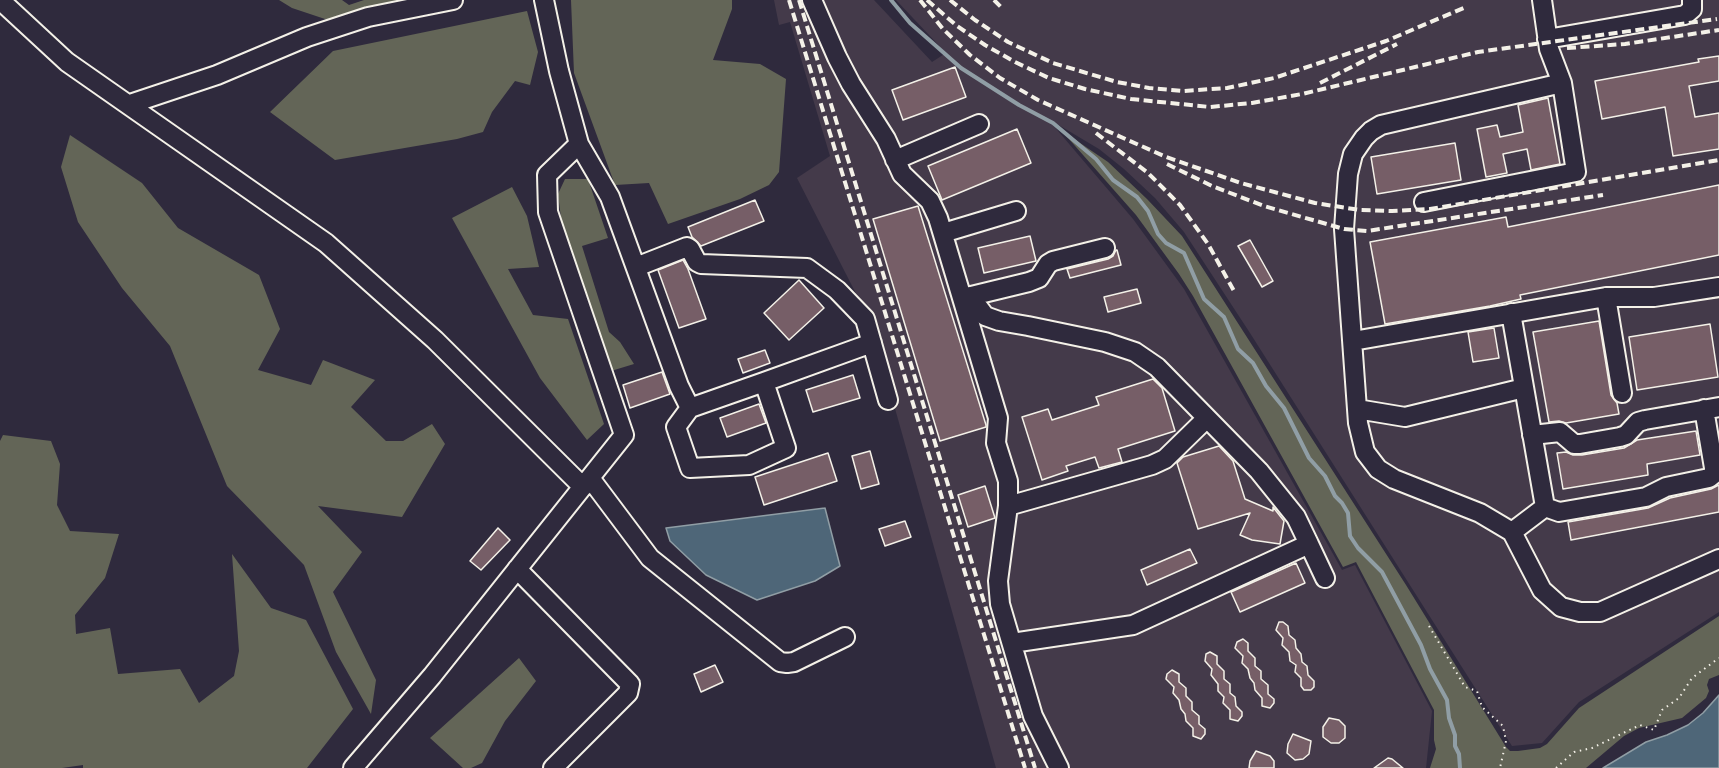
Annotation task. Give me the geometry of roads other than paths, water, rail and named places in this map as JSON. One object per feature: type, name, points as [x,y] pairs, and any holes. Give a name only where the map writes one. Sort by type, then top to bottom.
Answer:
[{"type":"street","points":[[0,0],[67,62],[326,243],[435,340],[587,483],[650,558],[780,662],[794,662],[845,637]]},
{"type":"street","points":[[130,104],[217,75],[307,37],[368,17],[453,0]]},
{"type":"street","points":[[544,0],[559,70],[579,144],[610,197],[679,386],[690,408]]},
{"type":"street","points":[[812,0],[851,84],[886,139],[902,174],[930,201],[935,209],[966,297],[997,411],[996,443],[1008,481],[1008,506],[998,581],[1000,604],[1034,716],[1059,768]]},
{"type":"street","points":[[1424,202],[1576,172],[1562,83],[1549,49],[1542,0]]},
{"type":"street","points":[[1547,39],[1685,15],[1692,9],[1692,0]]},
{"type":"street","points":[[1562,83],[1381,125],[1357,145],[1350,162],[1344,229],[1358,423],[1365,452],[1378,469],[1394,479],[1480,513],[1512,532],[1542,590],[1561,607],[1580,612],[1599,612],[1719,559]]},
{"type":"street","points":[[895,160],[979,124]]},
{"type":"street","points":[[353,768],[432,676],[624,435],[548,212],[547,175],[579,144]]},
{"type":"street","points":[[943,233],[1016,211]]},
{"type":"street","points":[[636,267],[687,247],[697,262],[702,264],[807,268],[837,290],[865,319],[888,400]]},
{"type":"street","points":[[966,297],[1029,282],[1039,278],[1048,264],[1053,261],[1105,248]]},
{"type":"street","points":[[1353,341],[1606,297],[1654,297],[1719,287]]},
{"type":"street","points":[[966,297],[986,316],[999,321],[1105,342],[1135,352],[1157,367],[1259,471],[1296,517],[1325,578]]},
{"type":"street","points":[[1606,297],[1623,393]]},
{"type":"street","points":[[1511,313],[1545,507]]},
{"type":"street","points":[[764,382],[786,448],[748,465],[690,468],[676,427],[690,408],[872,343]]},
{"type":"street","points":[[1357,409],[1405,417],[1524,388]]},
{"type":"street","points":[[1532,435],[1560,432],[1574,444],[1580,444],[1626,435],[1638,422],[1645,420],[1711,408],[1714,474],[1709,478],[1666,487],[1651,495],[1635,499],[1559,512],[1545,507]]},
{"type":"street","points":[[1008,506],[1152,465],[1165,459],[1207,418]]},
{"type":"street","points":[[1512,532],[1545,507]]},
{"type":"street","points":[[1012,643],[1133,625],[1309,544]]},
{"type":"street","points":[[517,569],[630,684],[631,689],[553,768]]},
{"type":"water","points":[[825,508],[840,566],[815,581],[757,600],[706,575],[670,541],[666,528]]},
{"type":"water","points":[[1719,695],[1719,768],[1603,768],[1646,742],[1688,725],[1703,713]]},
{"type":"waterway","points":[[891,0],[910,23],[961,68],[1019,105],[1053,123],[1096,159],[1113,180],[1137,197],[1148,211],[1158,234],[1166,243],[1184,253],[1204,299],[1224,317],[1238,349],[1253,363],[1266,386],[1284,408],[1309,458],[1325,476],[1335,496],[1348,513],[1350,536],[1358,548],[1382,572],[1447,700],[1460,768]]},
{"type":"railway","points":[[789,0],[1025,768]]},
{"type":"railway","points":[[799,0],[1035,768]]},
{"type":"railway","points":[[920,0],[943,29],[970,55],[1000,78],[1038,100],[1166,157],[1241,183],[1315,203],[1360,210],[1430,209],[1719,160]]},
{"type":"railway","points":[[927,0],[957,26],[985,45],[1049,78],[1131,99],[1210,107],[1252,103],[1302,94],[1478,52],[1717,19]]},
{"type":"railway","points":[[950,0],[1008,42],[1053,63],[1117,82],[1183,91],[1227,88],[1274,78],[1386,41],[1466,7]]},
{"type":"railway","points":[[994,0],[1003,9]]},
{"type":"railway","points":[[1567,48],[1625,44],[1719,30]]},
{"type":"railway","points":[[1320,83],[1397,44]]},
{"type":"railway","points":[[1096,133],[1148,173],[1180,205],[1208,244],[1234,291]]},
{"type":"railway","points":[[1167,164],[1212,186],[1264,206],[1344,229],[1367,231],[1603,195]]}]
